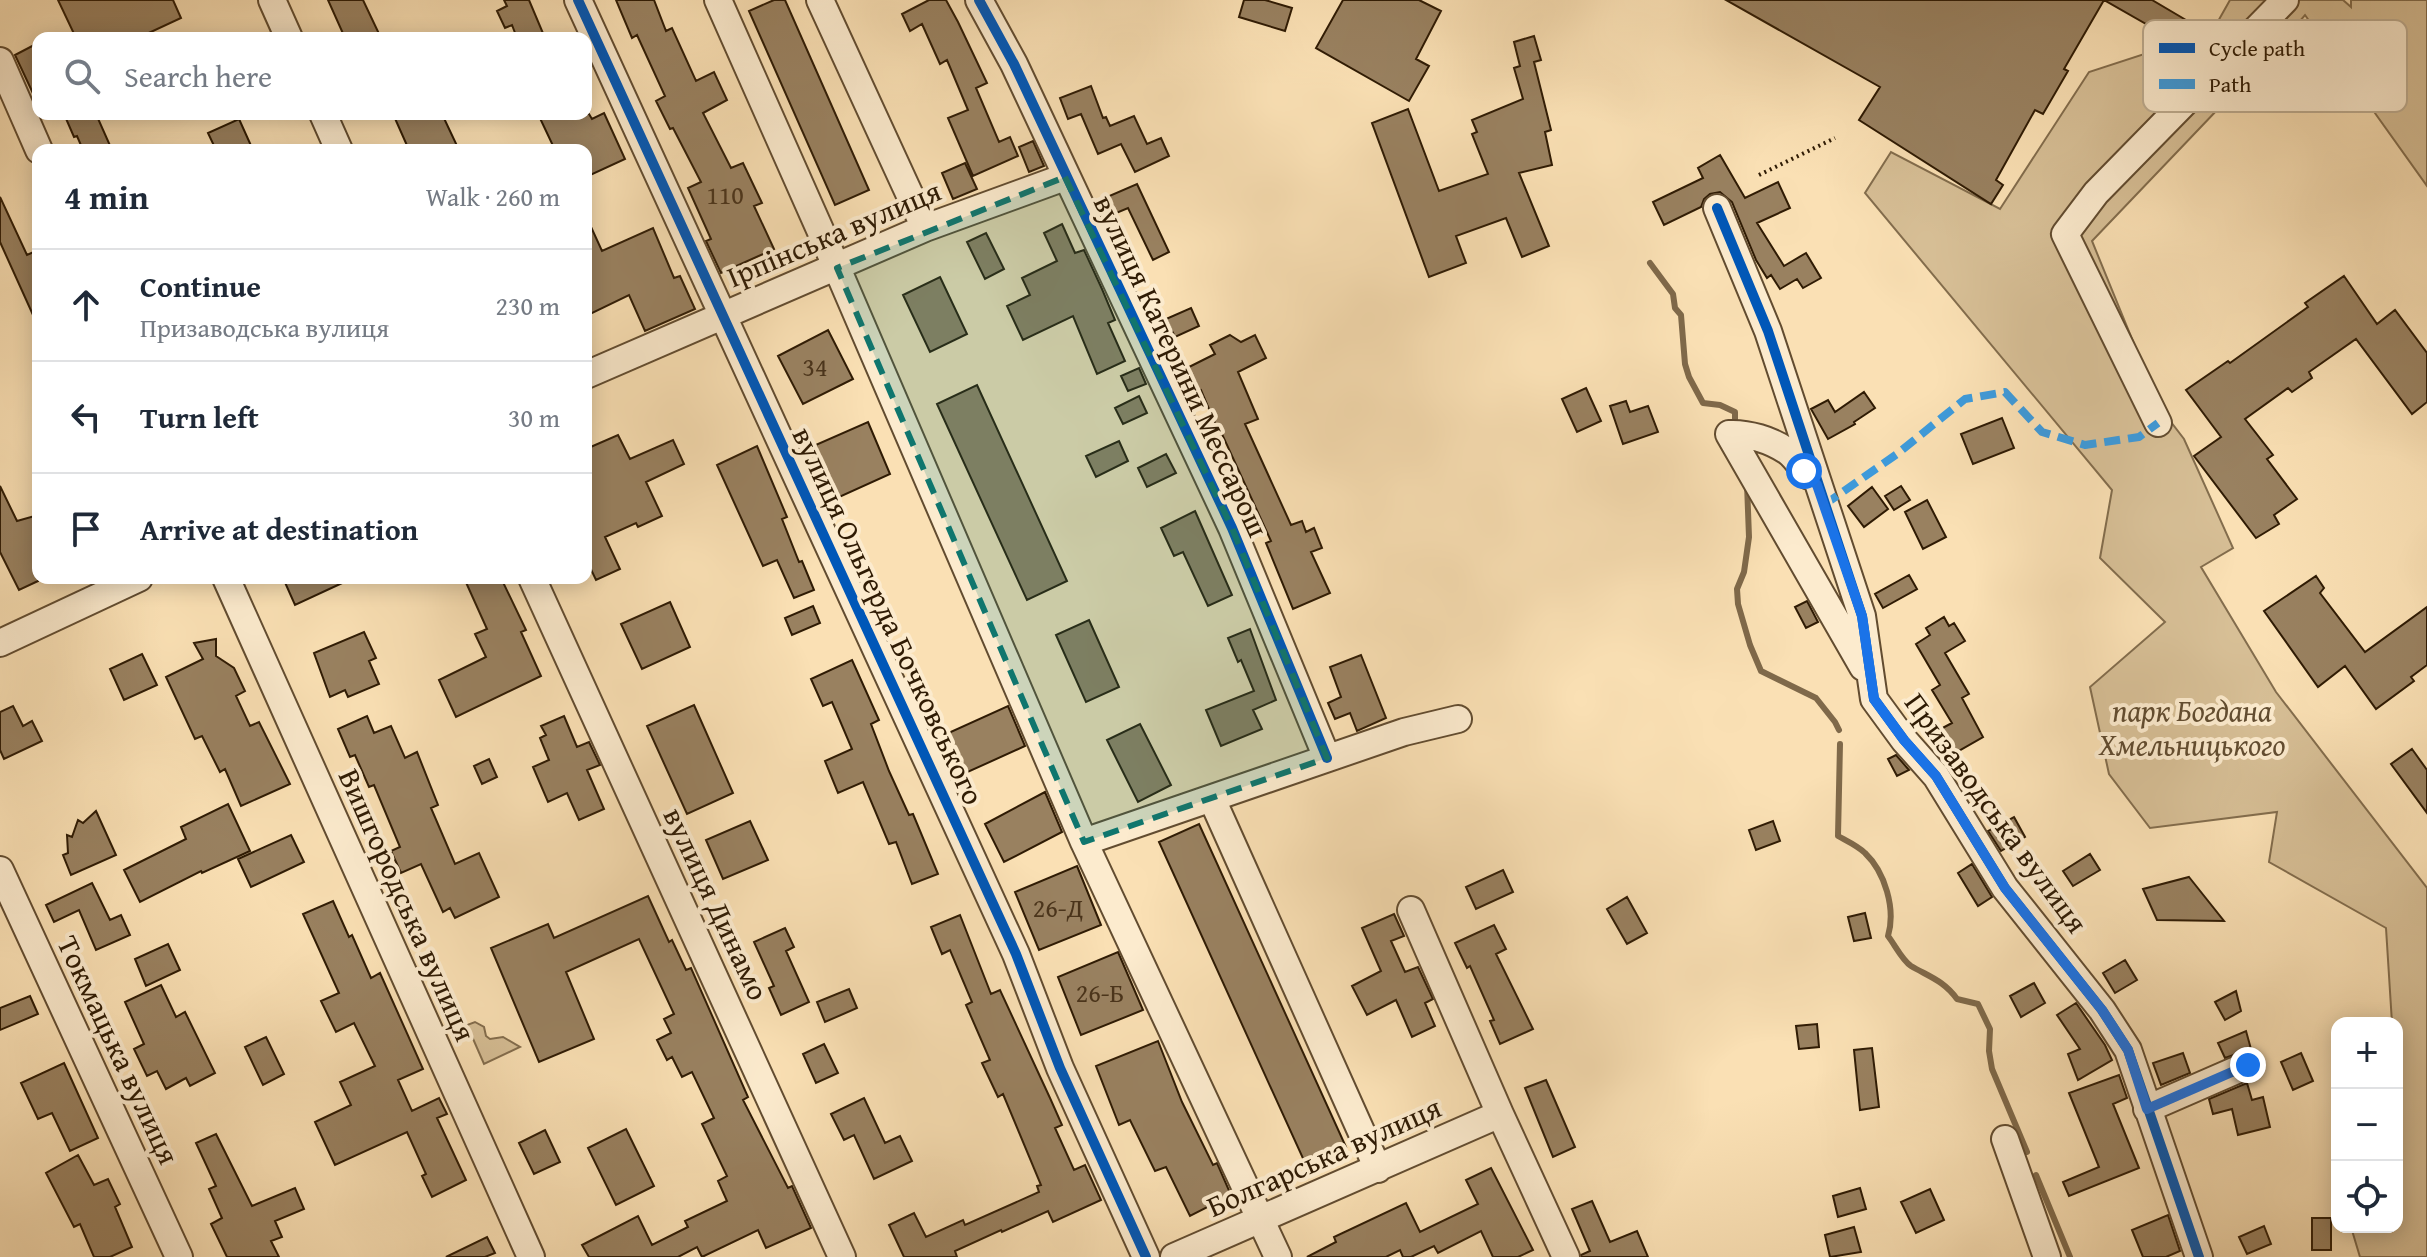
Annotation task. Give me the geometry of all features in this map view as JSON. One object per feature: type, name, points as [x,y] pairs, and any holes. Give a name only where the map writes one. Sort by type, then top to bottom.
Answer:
[{"type":"street","points":[[272,0],[286,32]]},
{"type":"street","name":"вулиця Ольгерда Бочковського","points":[[578,0],[1016,954],[1060,1068],[1146,1257]]},
{"type":"street","points":[[820,0],[925,228]]},
{"type":"street","name":"вулиця Катерини Мессарош","points":[[979,0],[1014,64],[1232,528],[1327,758]]},
{"type":"street","points":[[2265,20],[2285,0]]},
{"type":"street","points":[[725,2],[1084,842],[1278,1257]]},
{"type":"street","points":[[0,61],[36,144]]},
{"type":"street","points":[[2158,423],[2065,234],[2096,193],[2175,112]]},
{"type":"street","points":[[326,120],[336,144]]},
{"type":"street","name":"Ірпінська вулиця","points":[[592,372],[925,228],[1065,177]]},
{"type":"street","name":"Призаводська вулиця","points":[[1717,208],[1768,331],[1862,616],[1874,699],[1936,776],[2005,888],[2102,1010],[2128,1050],[2199,1257]]},
{"type":"street","points":[[1817,485],[1789,452],[1766,440],[1735,434],[1871,681]]},
{"type":"street","points":[[0,643],[126,584]]},
{"type":"street","name":"Вишгородська вулиця","points":[[229,584],[531,1257]]},
{"type":"street","name":"вулиця Динамо","points":[[535,584],[842,1257]]},
{"type":"street","points":[[1084,842],[1404,732],[1458,719]]},
{"type":"street","points":[[1212,799],[1378,1169]]},
{"type":"street","name":"Токмацька вулиця","points":[[0,870],[179,1257]]},
{"type":"street","points":[[1411,910],[1566,1257]]},
{"type":"street","points":[[2147,1109],[2248,1065]]},
{"type":"street","name":"Болгарська вулиця","points":[[1174,1257],[1500,1114]]},
{"type":"street","points":[[2005,1139],[2047,1257]]},
{"type":"path","points":[[1759,175],[1835,138]]},
{"type":"highlighted area","points":[[1065,177],[1232,528],[1327,758],[1084,842],[837,268]]},
{"type":"green space","name":"парк Богдана Хмельницького","points":[[2230,0],[2343,0],[2351,7],[2351,0],[2427,0],[2427,186],[2374,112],[2407,112],[2407,20],[2309,20],[2305,15],[2301,20],[2219,20]]},
{"type":"green space","name":"парк Богдана Хмельницького","points":[[2143,54],[2143,112],[2215,112],[2092,241],[2139,356],[2148,392],[2184,439],[2233,548],[2201,567],[2276,692],[2427,888],[2427,1257],[2360,1257],[2353,1233],[2403,1233],[2403,1017],[2392,1017],[2386,928],[2269,862],[2277,812],[2150,828],[2109,774],[2090,687],[2165,622],[2100,558],[2112,490],[1865,193],[1891,152],[2000,209],[2089,72]]},
{"type":"green space","points":[[475,1022],[484,1027],[490,1039],[503,1037],[520,1047],[484,1064],[467,1025]]},
{"type":"building","points":[[58,0],[173,0],[181,18],[151,32],[73,32]]},
{"type":"building","points":[[328,0],[363,0],[378,32],[342,32]]},
{"type":"building","points":[[504,0],[529,0],[542,32],[515,32],[512,25],[505,28],[497,11],[507,6]]},
{"type":"building","points":[[616,0],[654,0],[666,31],[672,28],[696,81],[714,72],[727,100],[703,113],[731,168],[743,163],[762,203],[754,206],[774,249],[721,273],[706,241],[711,239],[688,188],[701,182],[656,101],[665,96],[637,35],[632,38]]},
{"type":"building","points":[[774,0],[785,0],[869,190],[835,205],[749,11]]},
{"type":"building","points":[[929,0],[946,0],[987,83],[976,88],[999,142],[1010,137],[1018,156],[973,176],[948,118],[968,110],[947,60],[940,64],[922,24],[910,31],[902,14]]},
{"type":"building","points":[[1244,0],[1265,0],[1292,8],[1285,31],[1239,17]]},
{"type":"building","points":[[1343,0],[1419,0],[1441,11],[1416,59],[1429,66],[1409,101],[1316,48]]},
{"type":"building","points":[[1726,0],[2104,0],[2064,69],[2068,71],[2043,114],[2035,110],[1996,180],[2003,185],[1991,204],[1859,120],[1880,87]]},
{"type":"building","points":[[2104,0],[2152,0],[2186,20],[2143,22]]},
{"type":"building","points":[[1534,36],[1541,60],[1534,62],[1551,130],[1545,132],[1552,165],[1519,173],[1549,246],[1522,257],[1506,218],[1456,236],[1466,263],[1429,277],[1372,123],[1408,109],[1439,191],[1488,174],[1472,134],[1477,132],[1472,120],[1523,99],[1514,68],[1520,66],[1514,42]]},
{"type":"building","points":[[32,46],[32,91],[15,55]]},
{"type":"building","points":[[1091,86],[1103,118],[1106,117],[1110,126],[1134,116],[1147,144],[1161,138],[1169,156],[1135,172],[1121,144],[1098,154],[1081,114],[1068,119],[1060,98]]},
{"type":"building","points":[[604,113],[625,159],[592,174],[592,144],[552,144],[541,120],[592,119]]},
{"type":"building","points":[[67,120],[99,120],[109,144],[80,144],[77,136],[74,137]]},
{"type":"building","points":[[239,120],[250,144],[213,144],[208,133]]},
{"type":"building","points":[[396,120],[445,120],[456,144],[406,144]]},
{"type":"building","points":[[1033,141],[1044,166],[1029,172],[1019,147]]},
{"type":"building","points":[[1720,155],[1745,198],[1778,182],[1790,208],[1757,223],[1784,266],[1806,253],[1821,278],[1803,288],[1797,279],[1780,289],[1771,275],[1767,278],[1756,260],[1732,202],[1720,192],[1710,194],[1701,207],[1664,225],[1653,202],[1703,178],[1698,168]]},
{"type":"building","points":[[965,163],[977,189],[953,199],[942,173]]},
{"type":"building","points":[[1137,184],[1169,252],[1153,260],[1128,208],[1114,214],[1107,197]]},
{"type":"building","points":[[0,197],[27,255],[32,253],[32,313],[0,242]]},
{"type":"building","points":[[1062,224],[1075,253],[1084,250],[1102,289],[1115,320],[1108,323],[1125,361],[1097,374],[1073,316],[1023,340],[1007,306],[1030,295],[1022,278],[1057,261],[1044,233]]},
{"type":"building","points":[[653,228],[674,278],[680,276],[695,309],[645,331],[629,295],[592,313],[592,229],[602,251]]},
{"type":"building","points":[[986,233],[1004,269],[985,279],[967,242]]},
{"type":"building","points":[[2344,276],[2377,324],[2395,310],[2427,353],[2427,402],[2412,414],[2356,339],[2309,372],[2312,378],[2292,392],[2288,388],[2245,419],[2273,455],[2267,459],[2297,499],[2274,515],[2279,524],[2256,538],[2194,456],[2221,437],[2186,390],[2228,361],[2230,363],[2308,307],[2305,303]]},
{"type":"building","points":[[940,277],[967,334],[930,352],[903,295]]},
{"type":"building","points":[[1191,308],[1199,326],[1175,337],[1166,319]]},
{"type":"building","points":[[828,330],[853,379],[803,404],[778,356]]},
{"type":"building","points":[[1230,335],[1241,342],[1255,335],[1266,358],[1238,372],[1258,419],[1245,424],[1291,525],[1302,521],[1306,532],[1314,528],[1322,548],[1311,552],[1330,593],[1293,609],[1266,543],[1271,541],[1201,390],[1187,368],[1215,354],[1210,345]]},
{"type":"building","points":[[1139,368],[1146,384],[1128,391],[1121,376]]},
{"type":"building","points":[[977,385],[1067,581],[1027,600],[937,404]]},
{"type":"building","points":[[1586,388],[1601,421],[1577,432],[1562,399]]},
{"type":"building","points":[[1864,392],[1875,408],[1828,439],[1811,409],[1828,400],[1835,412]]},
{"type":"building","points":[[1139,396],[1147,413],[1123,424],[1115,408]]},
{"type":"building","points":[[1626,401],[1630,412],[1648,406],[1658,432],[1623,444],[1610,406]]},
{"type":"building","points":[[2002,418],[2014,448],[1973,464],[1961,434]]},
{"type":"building","points":[[868,422],[890,474],[826,503],[802,451]]},
{"type":"building","points":[[618,435],[630,459],[673,440],[684,464],[646,482],[662,516],[638,527],[636,523],[605,537],[620,569],[596,580],[592,572],[592,446]]},
{"type":"building","points":[[1119,441],[1128,461],[1096,477],[1086,456]]},
{"type":"building","points":[[757,446],[787,517],[782,519],[799,562],[802,561],[814,590],[794,598],[777,560],[763,566],[717,465]]},
{"type":"building","points":[[1166,454],[1176,473],[1147,487],[1138,468]]},
{"type":"building","points":[[0,486],[17,521],[32,517],[32,584],[19,590],[0,552]]},
{"type":"building","points":[[1901,486],[1910,500],[1894,510],[1885,496]]},
{"type":"building","points":[[1872,487],[1888,509],[1864,527],[1848,506]]},
{"type":"building","points":[[1927,500],[1946,537],[1923,549],[1905,512]]},
{"type":"building","points":[[1195,511],[1232,595],[1208,606],[1183,552],[1174,556],[1161,528]]},
{"type":"building","points":[[1909,575],[1917,589],[1883,608],[1875,594]]},
{"type":"building","points":[[2316,576],[2324,588],[2320,593],[2365,652],[2427,607],[2427,665],[2411,677],[2414,681],[2376,709],[2345,666],[2318,687],[2264,611]]},
{"type":"building","points":[[286,584],[340,584],[295,605]]},
{"type":"building","points":[[467,584],[504,584],[526,630],[521,632],[541,676],[456,717],[439,680],[486,657],[475,634],[487,629]]},
{"type":"building","points":[[1807,601],[1818,622],[1806,628],[1795,607]]},
{"type":"building","points":[[670,602],[690,647],[642,669],[621,624]]},
{"type":"building","points":[[813,606],[820,623],[792,635],[785,618]]},
{"type":"building","points":[[1944,617],[1949,626],[1954,623],[1965,641],[1945,653],[1969,694],[1962,698],[1983,737],[1948,757],[1935,732],[1952,723],[1932,690],[1940,685],[1916,644],[1930,635],[1926,628]]},
{"type":"building","points":[[1089,620],[1119,687],[1086,702],[1056,635]]},
{"type":"building","points":[[1250,629],[1276,700],[1253,710],[1262,729],[1221,746],[1206,710],[1254,691],[1228,638]]},
{"type":"building","points":[[364,632],[376,658],[369,661],[379,684],[348,697],[345,690],[330,697],[314,653]]},
{"type":"building","points":[[216,639],[216,656],[234,668],[245,691],[236,696],[250,726],[259,722],[290,784],[241,806],[225,769],[220,772],[202,736],[195,739],[166,677],[203,659],[194,643]]},
{"type":"building","points":[[142,654],[157,685],[124,700],[110,669]]},
{"type":"building","points":[[1361,655],[1386,718],[1357,731],[1350,713],[1335,719],[1328,703],[1341,697],[1330,667]]},
{"type":"building","points":[[852,660],[879,720],[871,724],[889,771],[909,815],[913,814],[938,874],[912,884],[896,842],[889,844],[863,782],[838,793],[825,761],[852,749],[832,702],[823,706],[811,679]]},
{"type":"building","points":[[694,705],[733,793],[687,814],[647,726]]},
{"type":"building","points":[[13,706],[23,726],[32,721],[42,741],[4,759],[0,750],[0,712]]},
{"type":"building","points":[[1008,706],[1025,746],[961,775],[944,735]]},
{"type":"building","points":[[367,716],[374,733],[391,726],[405,758],[417,752],[438,805],[431,808],[455,864],[479,853],[499,897],[455,918],[450,908],[443,912],[421,864],[401,873],[391,851],[400,847],[374,785],[369,787],[355,755],[350,757],[338,729]]},
{"type":"building","points":[[564,716],[577,747],[589,742],[600,765],[587,770],[604,809],[579,820],[567,793],[548,802],[533,767],[549,760],[540,738],[546,735],[541,726]]},
{"type":"building","points":[[1140,724],[1171,785],[1138,802],[1107,740]]},
{"type":"building","points":[[2412,749],[2427,770],[2427,813],[2391,764]]},
{"type":"building","points":[[1896,755],[1909,770],[1897,776],[1888,759]]},
{"type":"building","points":[[489,759],[497,777],[482,784],[474,766]]},
{"type":"building","points":[[1045,792],[1062,832],[1004,862],[985,824]]},
{"type":"building","points":[[228,804],[250,851],[201,871],[140,902],[124,870],[186,839],[181,827]]},
{"type":"building","points":[[96,811],[116,855],[71,875],[63,855],[68,853],[67,835],[72,837],[78,820],[83,823]]},
{"type":"building","points":[[2014,817],[2025,837],[2001,851],[1988,831]]},
{"type":"building","points":[[750,821],[768,860],[723,879],[706,840]]},
{"type":"building","points":[[1773,821],[1780,841],[1756,850],[1749,830]]},
{"type":"building","points":[[1199,824],[1346,1147],[1306,1165],[1159,842]]},
{"type":"building","points":[[291,835],[304,862],[251,887],[238,859]]},
{"type":"building","points":[[2090,854],[2100,870],[2073,886],[2063,871]]},
{"type":"building","points":[[1972,864],[1992,897],[1978,906],[1958,873]]},
{"type":"building","points":[[1077,866],[1101,925],[1039,950],[1015,892]]},
{"type":"building","points":[[1503,870],[1513,892],[1476,909],[1466,887]]},
{"type":"building","points":[[2189,877],[2224,921],[2157,920],[2143,889]]},
{"type":"building","points":[[92,883],[110,920],[121,915],[130,935],[96,950],[79,910],[54,922],[46,905]]},
{"type":"building","points":[[648,896],[669,942],[672,940],[686,970],[691,968],[748,1097],[743,1100],[788,1188],[792,1186],[811,1228],[766,1248],[758,1230],[702,1257],[697,1247],[678,1257],[589,1257],[582,1245],[638,1216],[652,1245],[688,1227],[685,1221],[727,1201],[718,1181],[727,1176],[702,1124],[714,1118],[692,1072],[682,1077],[672,1057],[667,1060],[657,1040],[671,1033],[664,1019],[674,1014],[639,939],[566,972],[594,1039],[539,1062],[491,948],[548,924],[554,938]]},
{"type":"building","points":[[1627,897],[1647,933],[1627,944],[1607,909]]},
{"type":"building","points":[[333,901],[371,978],[380,973],[423,1069],[398,1080],[412,1111],[439,1098],[447,1114],[437,1118],[466,1180],[432,1197],[422,1176],[426,1174],[407,1132],[335,1165],[315,1122],[351,1105],[340,1082],[375,1066],[354,1023],[336,1032],[321,1001],[339,993],[303,914]]},
{"type":"building","points":[[1865,913],[1871,938],[1854,941],[1848,917]]},
{"type":"building","points":[[1394,914],[1404,936],[1391,941],[1405,972],[1418,967],[1433,999],[1425,1003],[1435,1026],[1412,1037],[1396,1000],[1367,1015],[1352,986],[1381,971],[1362,928]]},
{"type":"building","points":[[960,915],[991,994],[1000,990],[1050,1098],[1062,1125],[1055,1128],[1074,1170],[1085,1165],[1101,1200],[1053,1222],[1048,1211],[955,1251],[957,1257],[904,1257],[889,1225],[914,1213],[926,1237],[963,1220],[965,1225],[1039,1192],[1037,1186],[1041,1185],[1003,1094],[998,1097],[982,1063],[990,1060],[966,1005],[972,1002],[950,950],[942,954],[931,927]]},
{"type":"building","points":[[1494,925],[1506,949],[1496,954],[1533,1029],[1500,1044],[1490,1021],[1494,1020],[1470,966],[1467,968],[1455,943]]},
{"type":"building","points":[[785,928],[794,947],[786,951],[809,1002],[781,1015],[769,988],[774,986],[754,942]]},
{"type":"building","points":[[168,944],[180,970],[146,986],[135,959]]},
{"type":"building","points":[[1118,952],[1143,1010],[1081,1035],[1058,977]]},
{"type":"building","points":[[2125,960],[2137,980],[2115,993],[2103,973]]},
{"type":"building","points":[[2034,983],[2045,1003],[2021,1017],[2010,996]]},
{"type":"building","points":[[161,985],[176,1017],[185,1012],[215,1073],[190,1086],[186,1078],[166,1089],[157,1071],[147,1076],[134,1049],[144,1044],[125,1002]]},
{"type":"building","points":[[849,989],[857,1008],[825,1022],[817,1002]]},
{"type":"building","points":[[2236,991],[2241,1011],[2225,1020],[2215,1002]]},
{"type":"building","points":[[30,996],[38,1014],[0,1030],[0,1008]]},
{"type":"building","points":[[2076,1003],[2112,1060],[2078,1080],[2068,1054],[2080,1049],[2057,1015]]},
{"type":"building","points":[[1817,1024],[1819,1047],[1799,1049],[1796,1026]]},
{"type":"building","points":[[2246,1031],[2251,1049],[2225,1058],[2218,1043]]},
{"type":"building","points":[[266,1037],[284,1074],[263,1085],[245,1047]]},
{"type":"building","points":[[1158,1041],[1182,1102],[1213,1165],[1217,1163],[1231,1195],[1190,1216],[1166,1167],[1155,1171],[1130,1120],[1119,1125],[1096,1066]]},
{"type":"building","points":[[824,1044],[838,1073],[816,1083],[803,1054]]},
{"type":"building","points":[[1872,1048],[1879,1107],[1860,1110],[1854,1050]]},
{"type":"building","points":[[2183,1053],[2190,1073],[2161,1085],[2153,1063]]},
{"type":"building","points":[[2301,1053],[2313,1081],[2293,1090],[2281,1062]]},
{"type":"building","points":[[64,1063],[98,1138],[70,1151],[52,1113],[38,1119],[21,1083]]},
{"type":"building","points":[[2119,1075],[2127,1098],[2113,1104],[2139,1168],[2069,1196],[2063,1182],[2099,1167],[2069,1093]]},
{"type":"building","points":[[1546,1080],[1575,1147],[1553,1157],[1525,1088]]},
{"type":"building","points":[[2247,1083],[2252,1100],[2263,1097],[2270,1127],[2238,1135],[2232,1109],[2213,1114],[2209,1099]]},
{"type":"building","points":[[864,1098],[885,1143],[900,1136],[912,1161],[874,1179],[854,1135],[844,1140],[831,1114]]},
{"type":"building","points":[[626,1129],[654,1186],[616,1205],[588,1148]]},
{"type":"building","points":[[545,1130],[560,1162],[534,1174],[519,1143]]},
{"type":"building","points":[[216,1134],[252,1206],[295,1188],[304,1209],[275,1221],[282,1237],[271,1241],[279,1257],[227,1257],[211,1224],[222,1218],[209,1189],[216,1186],[196,1143]]},
{"type":"building","points":[[78,1155],[94,1185],[108,1179],[120,1204],[115,1207],[132,1247],[110,1257],[94,1257],[80,1224],[74,1227],[46,1173]]},
{"type":"building","points":[[1491,1168],[1533,1250],[1518,1257],[1493,1257],[1481,1231],[1438,1253],[1434,1246],[1411,1257],[1403,1257],[1400,1250],[1386,1257],[1307,1257],[1336,1242],[1334,1237],[1406,1203],[1420,1232],[1478,1204],[1466,1180]]},
{"type":"building","points":[[1860,1188],[1866,1209],[1838,1217],[1833,1196]]},
{"type":"building","points":[[1930,1189],[1944,1220],[1916,1233],[1901,1202]]},
{"type":"building","points":[[1592,1201],[1610,1242],[1637,1231],[1648,1257],[1582,1257],[1590,1251],[1572,1209]]},
{"type":"building","points":[[2168,1215],[2180,1251],[2166,1257],[2143,1257],[2132,1230]]},
{"type":"building","points":[[2312,1218],[2331,1218],[2331,1250],[2312,1250]]},
{"type":"building","points":[[2264,1226],[2271,1244],[2247,1254],[2239,1237]]},
{"type":"building","points":[[1854,1227],[1861,1252],[1830,1257],[1825,1235]]},
{"type":"building","points":[[487,1237],[495,1253],[485,1257],[446,1257]]},
{"type":"waterway","points":[[1650,263],[1673,294],[1675,308],[1681,315],[1689,377],[1703,403],[1720,405],[1735,412],[1735,428]]},
{"type":"waterway","points":[[1747,484],[1749,537],[1744,572],[1737,589],[1738,604],[1750,645],[1761,671],[1816,698],[1839,730]]},
{"type":"waterway","points":[[1840,744],[1838,836],[1862,850],[1878,870],[1890,903],[1888,936],[1905,960],[1942,984],[1957,999],[1978,1004],[1990,1029],[1992,1069],[2027,1152]]},
{"type":"waterway","points":[[2036,1175],[2070,1257]]},
{"type":"marked path","points":[[1824,505],[1897,454],[1965,399],[2005,392],[2042,432],[2085,445],[2139,437],[2158,423]]},
{"type":"cycle path","points":[[578,0],[1016,954],[1060,1068],[1146,1257]]},
{"type":"cycle path","points":[[979,0],[1014,64],[1232,528],[1327,758]]},
{"type":"cycle path","points":[[1717,208],[1768,331],[1862,616],[1874,699],[1936,776],[2005,888],[2102,1010],[2128,1050],[2199,1257]]},
{"type":"route","points":[[1804,471],[1817,485],[1862,616],[1874,699],[1936,776],[2005,888],[2102,1010],[2128,1050],[2147,1109],[2248,1065]]}]
